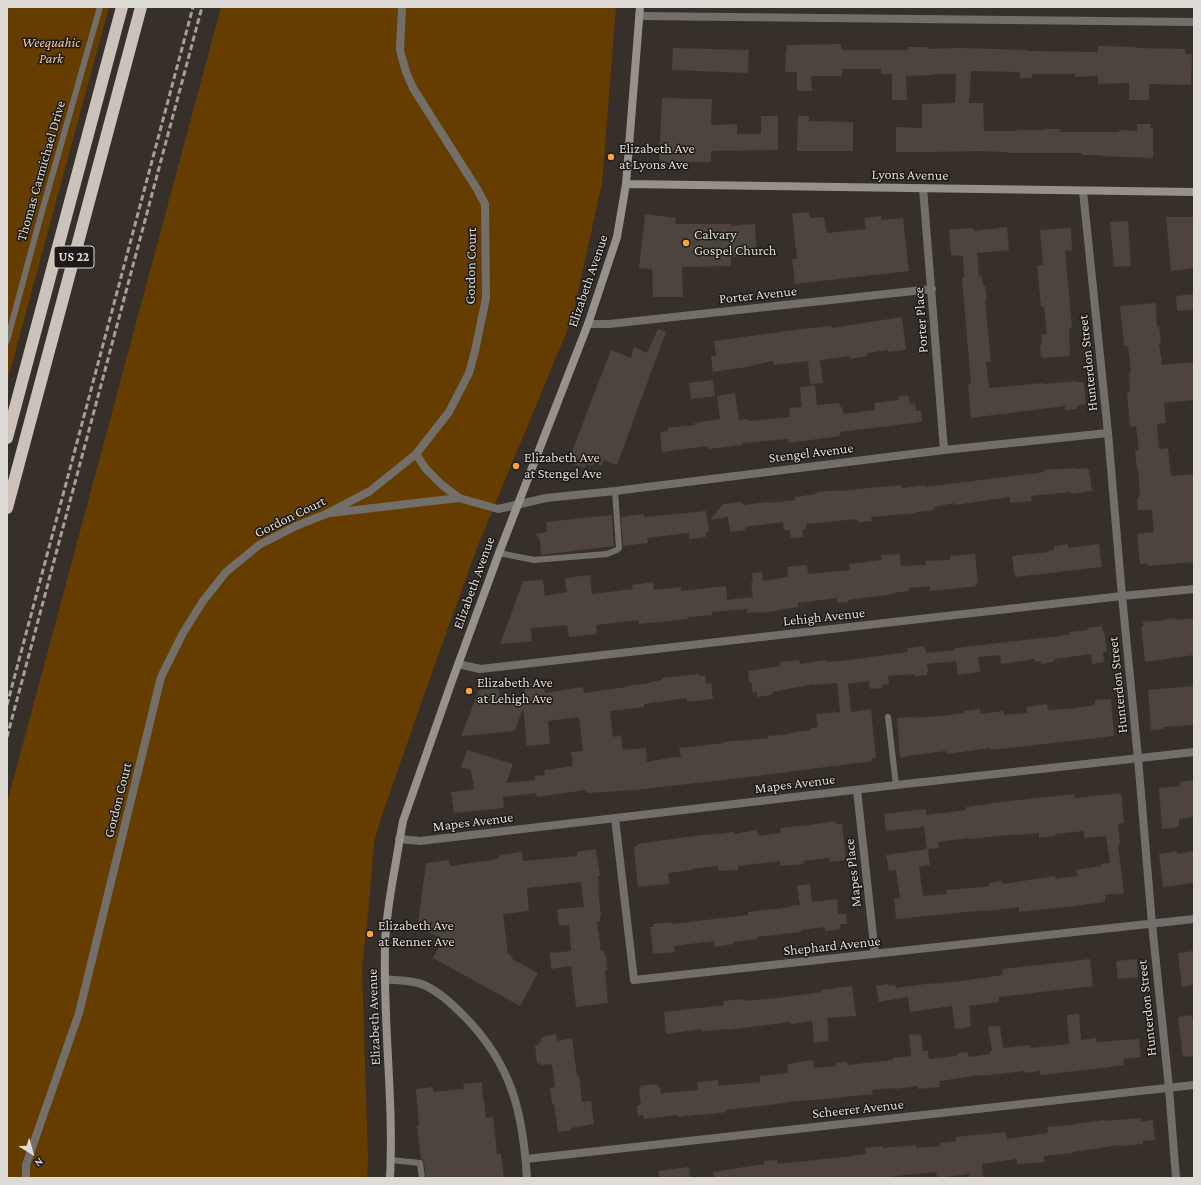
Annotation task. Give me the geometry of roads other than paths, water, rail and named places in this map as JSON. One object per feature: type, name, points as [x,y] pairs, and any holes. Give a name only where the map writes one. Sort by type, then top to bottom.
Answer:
[{"type":"highway","name":"US 22","points":[[7,438],[122,7]]},
{"type":"highway","name":"US 22","points":[[7,508],[141,7]]},
{"type":"main road","name":"Elizabeth Avenue","points":[[390,1178],[391,1160],[385,946],[389,904],[399,839],[406,813],[458,664],[517,505],[588,324],[617,237],[626,184],[640,7]]},
{"type":"main road","name":"Lyons Avenue","points":[[626,184],[1194,192]]},
{"type":"street","name":"Gordon Court","points":[[26,1178],[26,1165],[79,1013],[161,677],[183,633],[203,601],[226,572],[259,545],[296,526],[326,514],[370,490],[416,454],[449,412],[469,374],[486,298],[486,204],[413,88],[406,72],[400,50],[402,7]]},
{"type":"street","points":[[639,16],[1194,22]]},
{"type":"street","name":"Porter Place","points":[[924,188],[944,450]]},
{"type":"street","name":"Hunterdon Street","points":[[1083,190],[1108,433],[1152,924],[1169,1088],[1176,1178]]},
{"type":"street","name":"Porter Avenue","points":[[588,324],[617,323],[932,289]]},
{"type":"street","name":"Stengel Avenue","points":[[459,498],[498,509],[546,498],[615,491],[944,450],[1108,433]]},
{"type":"street","points":[[416,454],[426,469],[441,484],[459,498]]},
{"type":"street","points":[[326,514],[459,498]]},
{"type":"street","name":"Lehigh Avenue","points":[[458,664],[480,669],[1194,589]]},
{"type":"street","name":"Mapes Avenue","points":[[399,839],[420,841],[896,785],[1194,752]]},
{"type":"street","name":"Mapes Place","points":[[857,790],[875,954]]},
{"type":"street","name":"Shephard Avenue","points":[[615,818],[634,980],[1194,919]]},
{"type":"street","points":[[385,979],[423,985],[438,993],[455,1006],[486,1040],[506,1074],[518,1108],[522,1125],[527,1178]]},
{"type":"street","name":"Scheerer Avenue","points":[[526,1159],[1194,1085]]},
{"type":"lane","name":"Thomas Carmichael Drive","points":[[7,341],[100,7]]},
{"type":"lane","points":[[499,553],[534,560],[607,554],[617,550],[619,548],[615,491]]},
{"type":"lane","points":[[888,717],[896,785]]},
{"type":"lane","points":[[391,1160],[420,1163],[422,1178]]},
{"type":"railway","points":[[7,705],[193,7]]},
{"type":"railway","points":[[7,737],[202,7]]},
{"type":"place","name":"Elizabeth Ave at Lyons Ave","points":[[611,157]]},
{"type":"place","name":"Calvary Gospel Church","points":[[686,243]]},
{"type":"place","name":"Elizabeth Ave at Stengel Ave","points":[[516,466]]},
{"type":"place","name":"Elizabeth Ave at Lehigh Ave","points":[[469,691]]},
{"type":"place","name":"Elizabeth Ave at Renner Ave","points":[[370,934]]},
{"type":"park label","name":"Weequahic Park","points":[[51,52]]}]
